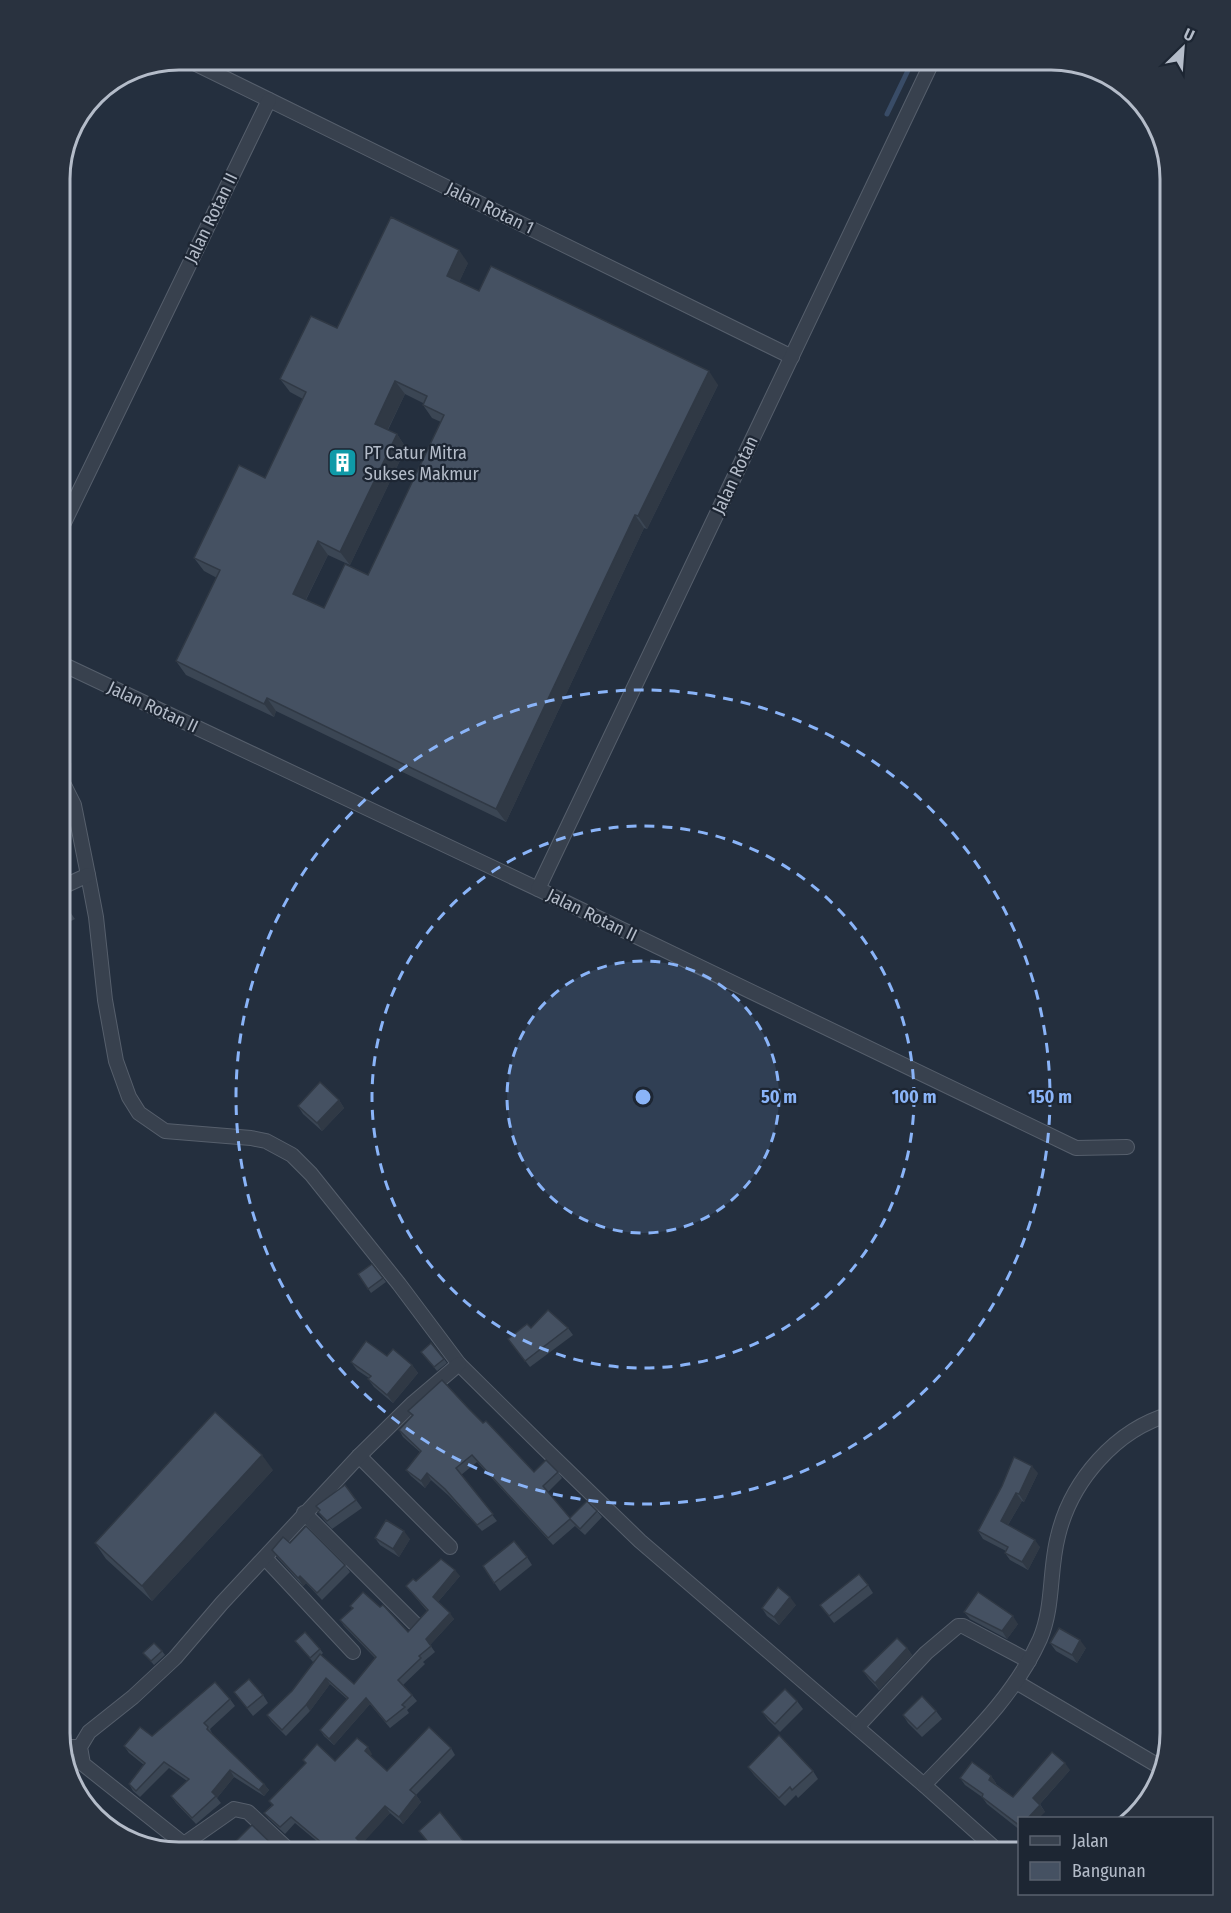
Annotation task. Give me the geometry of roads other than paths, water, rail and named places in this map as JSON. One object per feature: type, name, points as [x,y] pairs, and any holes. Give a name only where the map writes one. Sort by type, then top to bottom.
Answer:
[{"type":"street","name":"Jalan Rotan 1","points":[[210,71],[792,357]]},
{"type":"street","name":"Jalan Rotan","points":[[538,890],[928,71]]},
{"type":"street","name":"Jalan Rotan II","points":[[71,509],[269,100]]},
{"type":"street","name":"Jalan Rotan II","points":[[71,668],[1076,1148],[1127,1147]]},
{"type":"street","points":[[71,796],[96,916],[105,1000],[116,1061],[129,1097],[139,1113],[165,1131],[251,1138],[266,1141],[292,1155],[311,1174],[399,1284],[459,1364],[640,1541],[988,1842]]},
{"type":"street","points":[[71,883],[88,875]]},
{"type":"street","points":[[181,1842],[83,1764],[80,1747],[89,1732],[133,1697],[175,1658],[222,1603],[359,1456],[413,1403],[459,1364]]},
{"type":"street","points":[[924,1785],[971,1738],[1017,1682],[1029,1661],[1046,1622],[1058,1536],[1066,1510],[1094,1465],[1116,1443],[1138,1427],[1160,1418]]},
{"type":"street","points":[[359,1456],[450,1547]]},
{"type":"street","points":[[304,1513],[414,1623]]},
{"type":"street","points":[[265,1558],[353,1652]]},
{"type":"street","points":[[857,1727],[926,1653],[958,1626],[963,1626],[1029,1661]]},
{"type":"street","points":[[1017,1682],[1156,1764]]},
{"type":"street","points":[[71,1748],[80,1747]]},
{"type":"street","points":[[196,1842],[234,1809],[242,1809],[280,1842]]},
{"type":"waterway","points":[[887,114],[908,71]]},
{"type":"place","name":"PT Catur Mitra Sukses Makmur","points":[[343,463]]}]
